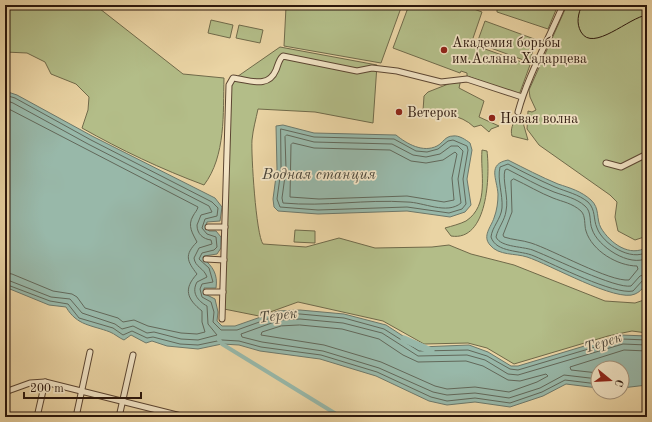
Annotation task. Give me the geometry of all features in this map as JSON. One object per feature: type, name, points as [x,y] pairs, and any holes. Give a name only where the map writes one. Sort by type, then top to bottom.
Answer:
[{"type":"street","points":[[518,112],[522,97],[563,5]]},
{"type":"street","points":[[222,319],[229,85],[233,78],[264,82],[269,81],[273,78],[280,58],[283,56],[357,71],[372,68],[397,71],[441,82],[466,79],[522,97]]},
{"type":"street","points":[[606,164],[621,166],[647,154]]},
{"type":"street","points":[[208,227],[225,227]]},
{"type":"street","points":[[206,259],[224,260]]},
{"type":"street","points":[[206,292],[223,292]]},
{"type":"street","points":[[76,417],[90,352]]},
{"type":"street","points":[[120,417],[133,355]]},
{"type":"street","points":[[37,417],[45,382]]},
{"type":"street","points":[[5,392],[30,383],[45,382],[124,400],[165,415],[185,417]]},
{"type":"green space","points":[[5,5],[95,5],[183,74],[224,78],[223,120],[220,148],[211,174],[204,185],[142,159],[82,128],[88,110],[89,97],[76,84],[51,74],[45,62],[27,53],[5,52]]},
{"type":"green space","points":[[310,5],[402,5],[381,63],[284,46],[286,7],[309,7]]},
{"type":"green space","name":"Академия борьбы им.Аслана Хадарцева","points":[[409,5],[463,5],[482,12],[471,44],[530,65],[519,95],[467,76],[467,73],[461,71],[460,73],[393,48]]},
{"type":"green space","points":[[497,5],[558,5],[548,29],[497,12]]},
{"type":"green space","points":[[567,5],[637,5],[647,9],[647,236],[635,240],[618,231],[615,217],[617,202],[610,195],[539,145],[527,129],[528,111],[532,112],[536,110],[530,97],[529,90]]},
{"type":"green space","points":[[211,20],[233,25],[230,38],[208,33]]},
{"type":"green space","points":[[485,21],[537,40],[529,62],[477,43]]},
{"type":"green space","points":[[239,25],[263,30],[260,43],[236,38]]},
{"type":"green space","points":[[280,47],[377,65],[373,123],[315,112],[258,109],[252,140],[252,161],[256,211],[260,238],[263,244],[306,247],[339,238],[375,248],[432,247],[449,245],[471,254],[514,265],[605,301],[635,303],[647,299],[647,333],[632,331],[608,336],[514,364],[487,348],[468,343],[424,344],[383,321],[298,302],[259,316],[224,309],[231,81]]},
{"type":"green space","points":[[461,79],[459,88],[484,101],[479,117],[499,126],[491,129],[489,132],[481,125],[474,127],[463,119],[457,117],[423,111],[424,96],[428,92]]},
{"type":"green space","points":[[520,117],[522,119],[528,140],[512,136],[511,131],[513,124],[516,118]]},
{"type":"green space","points":[[482,150],[487,151],[488,162],[487,190],[484,205],[473,229],[463,235],[451,236],[445,228],[466,221],[473,214],[481,198]]},
{"type":"green space","points":[[295,230],[315,231],[315,243],[294,242]]},
{"type":"water","points":[[5,91],[17,95],[92,136],[215,198],[222,207],[220,221],[207,222],[206,227],[209,231],[216,231],[221,237],[221,248],[217,254],[204,256],[203,258],[214,271],[216,279],[216,288],[204,288],[205,294],[215,299],[218,312],[217,321],[222,326],[235,326],[278,311],[300,310],[344,314],[386,325],[420,347],[469,345],[488,352],[511,366],[518,366],[621,335],[647,336],[647,385],[630,387],[630,360],[590,360],[590,387],[566,384],[543,396],[510,407],[475,402],[447,405],[429,401],[376,376],[320,359],[260,351],[239,345],[222,344],[198,349],[167,346],[152,341],[146,343],[131,335],[124,340],[110,332],[85,324],[75,318],[66,307],[49,305],[5,287]]},
{"type":"water","name":"Водная станция","points":[[283,125],[314,133],[396,135],[405,142],[421,148],[432,148],[437,146],[450,136],[460,137],[470,143],[472,150],[467,179],[471,205],[465,212],[450,217],[407,211],[318,214],[278,211],[274,207],[273,199],[277,169],[276,126]]},
{"type":"water","points":[[508,160],[558,184],[575,190],[591,200],[596,206],[601,228],[615,244],[627,250],[634,251],[647,247],[647,274],[644,286],[640,291],[635,294],[626,295],[614,293],[582,282],[527,257],[502,253],[494,249],[488,242],[487,235],[497,209],[498,194],[495,169],[497,165]]},
{"type":"waterway","name":"Терек","points":[[404,339],[431,351]]},
{"type":"waterway","points":[[219,340],[222,344],[341,417]]},
{"type":"tram line","points":[[582,5],[578,25],[581,32],[587,37],[594,38],[602,36],[639,17],[647,15]]},
{"type":"tram line","points":[[636,5],[647,9]]},
{"type":"place","name":"Академия борьбы им.Аслана Хадарцева","points":[[444,50]]},
{"type":"place","name":"Ветерок","points":[[399,112]]},
{"type":"place","name":"Новая волна","points":[[492,118]]}]
